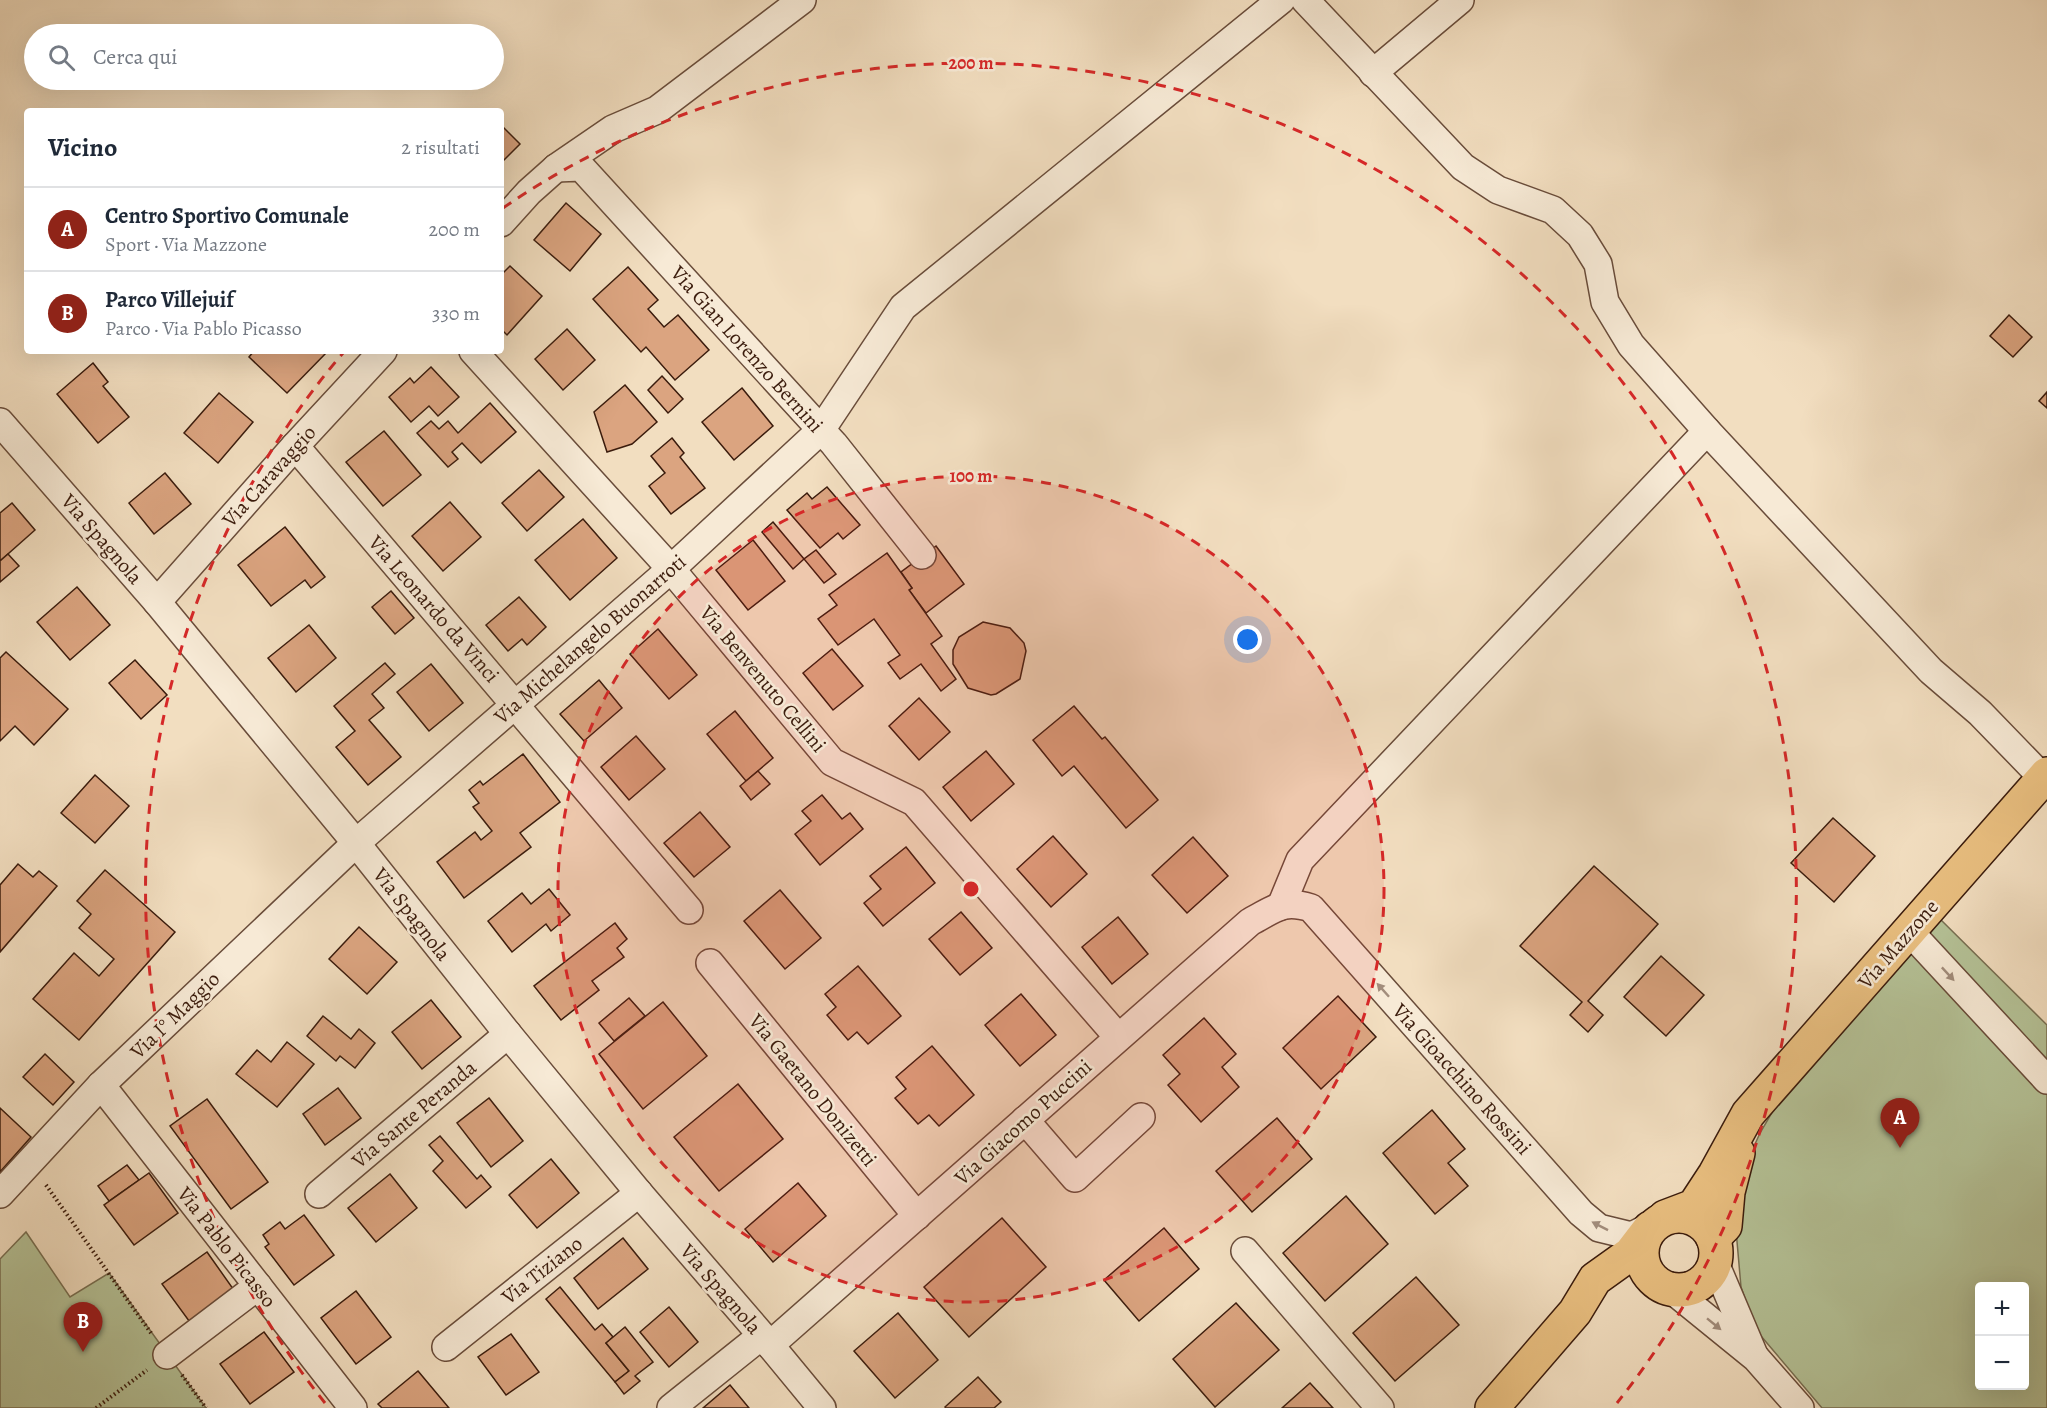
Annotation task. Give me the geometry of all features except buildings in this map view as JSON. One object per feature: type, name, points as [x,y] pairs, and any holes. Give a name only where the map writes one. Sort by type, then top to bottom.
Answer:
[{"type":"main road","name":"Via Mazzone","points":[[1492,1408],[1575,1312],[1595,1279],[1630,1254],[1656,1223],[1694,1206],[1715,1174],[1748,1114],[2045,776]]},
{"type":"main road","name":"Via Mazzone","points":[[1575,1312],[1611,1289],[1633,1283],[1682,1290],[1693,1288],[1703,1282],[1710,1273],[1714,1250],[1725,1226],[1728,1192],[1748,1114]]},
{"type":"main road","points":[[1664,1287],[1648,1275],[1641,1251],[1644,1239],[1656,1223],[1676,1215],[1699,1220],[1707,1228],[1714,1250]]},
{"type":"street","points":[[504,220],[529,192],[556,168],[613,129],[657,110],[802,0]]},
{"type":"street","name":"Via Michelangelo Buonarroti","points":[[356,843],[671,569],[821,430],[903,307],[1281,0]]},
{"type":"street","points":[[1305,0],[1463,167],[1498,190],[1553,210],[1580,235],[1598,264],[1605,302],[1631,345],[1707,432],[1931,671],[1980,713],[2045,776]]},
{"type":"street","points":[[1373,73],[1460,0]]},
{"type":"street","name":"Via Gian Lorenzo Bernini","points":[[556,168],[581,166],[821,430],[922,555]]},
{"type":"street","name":"Via Caravaggio","points":[[157,602],[380,354]]},
{"type":"street","name":"Via Benvenuto Cellini","points":[[477,354],[671,569],[832,762],[914,802],[1118,1037]]},
{"type":"street","name":"Via Spagnola","points":[[0,422],[157,602],[356,843],[508,1034],[639,1193],[822,1408]]},
{"type":"street","points":[[1281,906],[1300,860],[1707,432]]},
{"type":"street","name":"Via Leonardo da Vinci","points":[[295,446],[689,910]]},
{"type":"street","name":"Via I° Maggio","points":[[0,1194],[101,1085],[356,843]]},
{"type":"street","name":"Via Gioacchino Rossini","points":[[1281,906],[1294,902],[1311,908],[1581,1213],[1599,1228],[1632,1236],[1656,1223]]},
{"type":"street","name":"Via Giacomo Puccini","points":[[670,1408],[765,1340],[917,1216],[1250,922],[1281,906]]},
{"type":"street","points":[[1909,931],[2047,1080]]},
{"type":"street","name":"Via Gaetano Donizetti","points":[[710,963],[917,1216]]},
{"type":"street","name":"Via Sante Peranda","points":[[320,1194],[508,1034]]},
{"type":"street","name":"Via Pablo Picasso","points":[[101,1085],[353,1408]]},
{"type":"street","points":[[1025,1120],[1075,1178],[1141,1118]]},
{"type":"street","name":"Via Tiziano","points":[[446,1347],[639,1193]]},
{"type":"street","points":[[1714,1250],[1756,1358]]},
{"type":"street","points":[[1245,1251],[1380,1408]]},
{"type":"street","points":[[167,1355],[258,1286]]},
{"type":"street","points":[[1664,1287],[1756,1358],[1800,1408]]},
{"type":"path","points":[[30,1162],[206,1408]]},
{"type":"path","points":[[96,1408],[167,1355]]},
{"type":"green space","points":[[1938,917],[2047,1025],[2047,1408],[1822,1408],[1761,1336],[1741,1287],[1736,1230],[1746,1164],[1774,1109]]},
{"type":"green space","points":[[26,1232],[70,1297],[109,1273],[206,1408],[0,1408],[0,1259]]},
{"type":"place","name":"Centro Sportivo Comunale","points":[[1900,1148]]},
{"type":"place","name":"Parco Villejuif","points":[[83,1352]]}]
